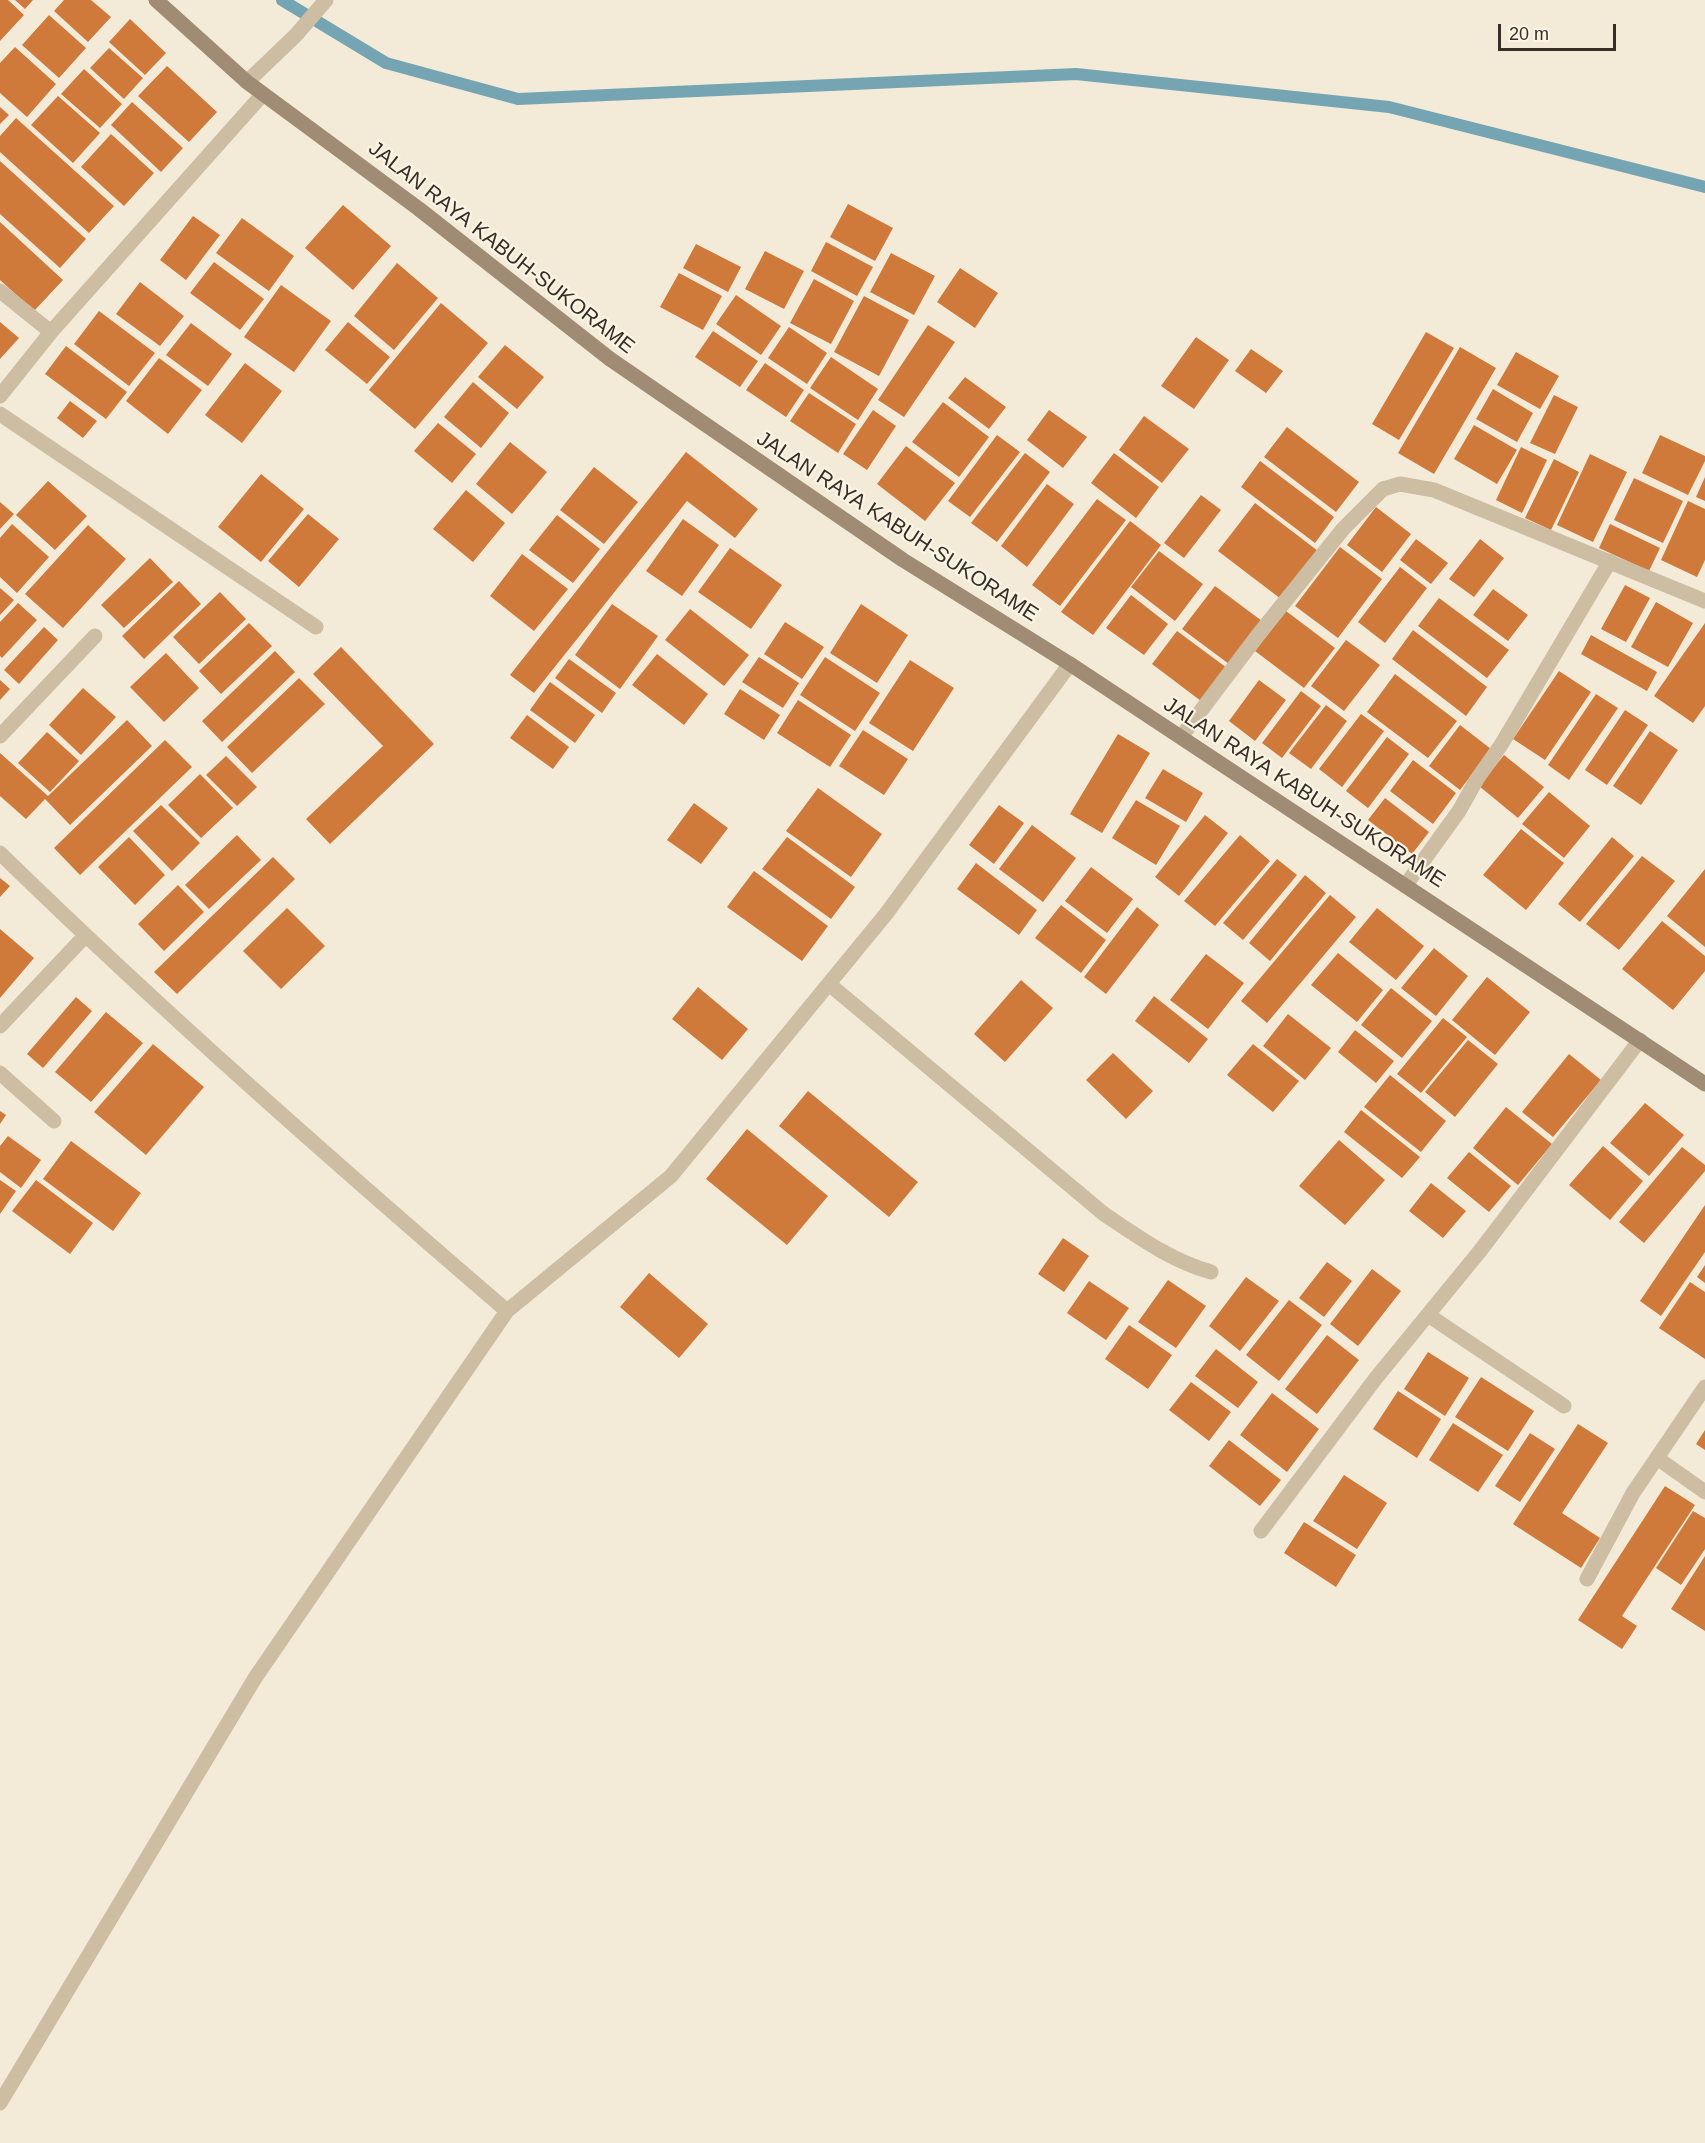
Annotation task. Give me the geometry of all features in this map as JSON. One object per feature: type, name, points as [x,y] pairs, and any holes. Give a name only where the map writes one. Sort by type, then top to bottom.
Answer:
[{"type":"main road","name":"JALAN RAYA KABUH-SUKORAME","points":[[156,0],[247,82],[419,208],[620,366],[903,560],[1070,664],[1705,1084]]},
{"type":"street","points":[[247,82],[296,35],[322,5]]},
{"type":"street","points":[[0,396],[51,332],[263,94]]},
{"type":"street","points":[[0,291],[51,332]]},
{"type":"street","points":[[0,414],[316,627]]},
{"type":"street","points":[[1181,737],[1343,529],[1383,489],[1400,484],[1434,490],[1705,601]]},
{"type":"street","points":[[1405,886],[1459,811],[1477,779],[1502,745],[1610,561]]},
{"type":"street","points":[[0,736],[95,636]]},
{"type":"street","points":[[0,2103],[255,1678],[507,1311],[671,1176],[886,914],[1070,664]]},
{"type":"street","points":[[0,853],[85,936],[507,1311]]},
{"type":"street","points":[[0,1026],[85,936]]},
{"type":"street","points":[[829,984],[1104,1214],[1149,1244],[1192,1267],[1211,1272]]},
{"type":"street","points":[[1261,1531],[1376,1378],[1480,1251],[1644,1042]]},
{"type":"street","points":[[0,1073],[54,1121]]},
{"type":"street","points":[[1428,1315],[1564,1406]]},
{"type":"street","points":[[1587,1579],[1633,1493],[1705,1387]]},
{"type":"street","points":[[1657,1458],[1705,1492]]},
{"type":"building","points":[[0,0],[8,0],[24,15],[0,41]]},
{"type":"building","points":[[15,0],[33,0],[25,9]]},
{"type":"building","points":[[64,0],[91,0],[111,17],[88,42],[54,11]]},
{"type":"building","points":[[49,15],[86,48],[59,78],[22,45]]},
{"type":"building","points":[[130,19],[166,53],[145,75],[109,42]]},
{"type":"building","points":[[15,47],[56,84],[27,117],[0,93],[0,63]]},
{"type":"building","points":[[109,48],[143,78],[124,99],[90,68]]},
{"type":"building","points":[[167,66],[217,112],[189,142],[138,96]]},
{"type":"building","points":[[84,69],[122,104],[100,128],[61,94]]},
{"type":"building","points":[[58,96],[100,133],[73,163],[31,125]]},
{"type":"building","points":[[132,102],[183,148],[161,172],[111,125]]},
{"type":"building","points":[[0,107],[9,115],[0,124]]},
{"type":"building","points":[[16,118],[114,206],[89,233],[0,152],[0,136]]},
{"type":"building","points":[[111,134],[154,173],[124,206],[81,167]]},
{"type":"building","points":[[0,161],[86,239],[60,268],[0,214]]},
{"type":"building","points":[[848,204],[893,228],[875,261],[830,237]]},
{"type":"building","points":[[343,205],[391,246],[353,290],[305,248]]},
{"type":"building","points":[[193,216],[220,235],[186,280],[160,260]]},
{"type":"building","points":[[242,218],[294,256],[269,291],[216,253]]},
{"type":"building","points":[[0,222],[63,280],[34,311],[0,280]]},
{"type":"building","points":[[826,242],[873,267],[857,296],[811,271]]},
{"type":"building","points":[[696,244],[741,267],[728,292],[683,268]]},
{"type":"building","points":[[765,251],[804,271],[784,309],[745,289]]},
{"type":"building","points":[[891,253],[935,276],[914,315],[870,292]]},
{"type":"building","points":[[214,262],[264,299],[240,330],[190,293]]},
{"type":"building","points":[[397,263],[438,298],[394,350],[354,316]]},
{"type":"building","points":[[960,268],[998,293],[975,328],[937,302]]},
{"type":"building","points":[[679,273],[722,296],[703,330],[660,307]]},
{"type":"building","points":[[814,279],[854,301],[831,344],[790,323]]},
{"type":"building","points":[[140,282],[184,316],[160,346],[116,314]]},
{"type":"building","points":[[281,285],[331,321],[294,372],[244,337]]},
{"type":"building","points":[[736,295],[781,326],[761,355],[716,324]]},
{"type":"building","points":[[864,296],[909,320],[879,376],[834,352]]},
{"type":"building","points":[[441,303],[488,343],[415,429],[369,390]]},
{"type":"building","points":[[99,311],[155,353],[129,386],[74,344]]},
{"type":"building","points":[[0,322],[19,338],[0,359]]},
{"type":"building","points":[[348,322],[390,357],[367,384],[325,350]]},
{"type":"building","points":[[191,323],[232,354],[208,386],[166,355]]},
{"type":"building","points":[[928,325],[955,342],[904,417],[878,400]]},
{"type":"building","points":[[789,327],[827,353],[807,384],[768,358]]},
{"type":"building","points":[[713,331],[758,361],[740,387],[695,357]]},
{"type":"building","points":[[1426,332],[1454,348],[1399,440],[1372,424]]},
{"type":"building","points":[[1196,337],[1229,360],[1194,409],[1161,386]]},
{"type":"building","points":[[505,345],[544,377],[517,409],[478,377]]},
{"type":"building","points":[[66,346],[127,392],[106,419],[45,374]]},
{"type":"building","points":[[1460,347],[1496,368],[1434,474],[1398,453]]},
{"type":"building","points":[[1251,349],[1283,371],[1266,393],[1235,371]]},
{"type":"building","points":[[1516,352],[1559,376],[1540,409],[1497,385]]},
{"type":"building","points":[[831,357],[878,389],[858,420],[810,388]]},
{"type":"building","points":[[159,358],[202,390],[168,434],[126,401]]},
{"type":"building","points":[[245,363],[282,391],[242,443],[205,415]]},
{"type":"building","points":[[765,363],[804,390],[786,417],[746,390]]},
{"type":"building","points":[[965,377],[1006,407],[989,429],[948,398]]},
{"type":"building","points":[[473,382],[509,413],[481,448],[444,417]]},
{"type":"building","points":[[1493,389],[1533,413],[1517,442],[1476,419]]},
{"type":"building","points":[[809,393],[856,424],[838,453],[790,421]]},
{"type":"building","points":[[1554,395],[1578,407],[1555,454],[1530,443]]},
{"type":"building","points":[[70,401],[97,421],[83,438],[57,418]]},
{"type":"building","points":[[943,402],[989,437],[959,477],[912,442]]},
{"type":"building","points":[[873,410],[896,426],[867,470],[843,454]]},
{"type":"building","points":[[1049,410],[1087,437],[1063,468],[1027,440]]},
{"type":"building","points":[[1144,416],[1189,449],[1162,483],[1119,450]]},
{"type":"building","points":[[438,423],[476,454],[452,483],[414,451]]},
{"type":"building","points":[[1474,425],[1517,450],[1497,484],[1454,459]]},
{"type":"building","points":[[1287,427],[1359,482],[1336,512],[1264,457]]},
{"type":"building","points":[[997,435],[1020,452],[970,517],[948,501]]},
{"type":"building","points":[[1660,435],[1705,456],[1705,461],[1688,495],[1642,473]]},
{"type":"building","points":[[510,442],[547,472],[512,514],[476,484]]},
{"type":"building","points":[[906,446],[955,483],[925,521],[877,484]]},
{"type":"building","points":[[1521,447],[1547,460],[1522,513],[1496,500]]},
{"type":"building","points":[[686,452],[758,509],[735,538],[687,501],[534,693],[510,675]]},
{"type":"building","points":[[1025,453],[1050,472],[997,542],[971,523]]},
{"type":"building","points":[[1114,453],[1159,487],[1136,518],[1091,483]]},
{"type":"building","points":[[1590,454],[1627,472],[1593,542],[1557,525]]},
{"type":"building","points":[[1554,459],[1579,472],[1551,530],[1525,518]]},
{"type":"building","points":[[1260,461],[1334,517],[1315,543],[1241,487]]},
{"type":"building","points":[[594,467],[638,502],[604,544],[560,510]]},
{"type":"building","points":[[261,474],[304,509],[261,562],[218,527]]},
{"type":"building","points":[[1705,477],[1705,501],[1696,497]]},
{"type":"building","points":[[1634,478],[1683,501],[1663,543],[1614,520]]},
{"type":"building","points":[[48,481],[87,516],[55,550],[16,515]]},
{"type":"building","points":[[1047,484],[1074,504],[1027,567],[1001,546]]},
{"type":"building","points":[[466,490],[505,523],[473,562],[433,529]]},
{"type":"building","points":[[1201,495],[1221,510],[1184,558],[1164,543]]},
{"type":"building","points":[[1097,499],[1126,520],[1060,606],[1032,585]]},
{"type":"building","points":[[1688,501],[1705,509],[1705,560],[1697,577],[1661,560]]},
{"type":"building","points":[[0,502],[14,514],[0,529]]},
{"type":"building","points":[[1255,503],[1318,551],[1281,599],[1218,551]]},
{"type":"building","points":[[1376,507],[1411,534],[1382,572],[1347,545]]},
{"type":"building","points":[[308,514],[339,539],[299,587],[268,561]]},
{"type":"building","points":[[557,515],[600,549],[573,583],[529,550]]},
{"type":"building","points":[[683,519],[719,545],[682,596],[646,571]]},
{"type":"building","points":[[1130,521],[1161,545],[1093,635],[1061,612]]},
{"type":"building","points":[[12,524],[49,557],[17,593],[0,577],[0,538]]},
{"type":"building","points":[[1610,524],[1660,548],[1649,571],[1599,548]]},
{"type":"building","points":[[88,525],[126,559],[63,628],[25,594]]},
{"type":"building","points":[[1416,539],[1448,563],[1431,584],[1400,560]]},
{"type":"building","points":[[1480,539],[1504,558],[1474,597],[1449,579]]},
{"type":"building","points":[[1340,547],[1382,579],[1338,638],[1295,606]]},
{"type":"building","points":[[730,548],[782,585],[751,629],[698,592]]},
{"type":"building","points":[[1159,551],[1203,584],[1175,621],[1131,587]]},
{"type":"building","points":[[522,554],[568,589],[534,631],[490,596]]},
{"type":"building","points":[[150,558],[173,582],[124,628],[101,605]]},
{"type":"building","points":[[1400,567],[1427,588],[1385,643],[1358,622]]},
{"type":"building","points":[[179,581],[201,604],[144,659],[122,636]]},
{"type":"building","points":[[1625,585],[1650,598],[1626,642],[1601,629]]},
{"type":"building","points":[[1215,586],[1262,621],[1229,664],[1182,629]]},
{"type":"building","points":[[0,588],[14,600],[0,615]]},
{"type":"building","points":[[1493,589],[1528,615],[1508,641],[1473,615]]},
{"type":"building","points":[[220,592],[246,619],[199,664],[173,637]]},
{"type":"building","points":[[1131,595],[1168,624],[1144,655],[1106,628]]},
{"type":"building","points":[[1439,598],[1509,650],[1487,678],[1418,626]]},
{"type":"building","points":[[1656,602],[1693,623],[1668,667],[1631,647]]},
{"type":"building","points":[[18,603],[37,620],[2,658],[0,656],[0,622]]},
{"type":"building","points":[[612,604],[658,636],[620,689],[575,655]]},
{"type":"building","points":[[861,604],[908,635],[877,683],[830,653]]},
{"type":"building","points":[[690,609],[749,655],[724,686],[665,640]]},
{"type":"building","points":[[1286,611],[1335,648],[1304,688],[1255,651]]},
{"type":"building","points":[[785,622],[824,647],[802,679],[764,654]]},
{"type":"building","points":[[249,623],[272,646],[221,694],[199,671]]},
{"type":"building","points":[[1705,623],[1705,706],[1693,723],[1654,696]]},
{"type":"building","points":[[44,627],[58,640],[19,684],[4,670]]},
{"type":"building","points":[[1413,630],[1487,687],[1466,716],[1392,659]]},
{"type":"building","points":[[1177,631],[1227,668],[1201,701],[1152,664]]},
{"type":"building","points":[[1591,635],[1657,672],[1647,691],[1581,654]]},
{"type":"building","points":[[1346,640],[1380,665],[1344,711],[1311,686]]},
{"type":"building","points":[[341,647],[434,744],[330,844],[306,819],[383,746],[313,674]]},
{"type":"building","points":[[275,651],[295,672],[222,742],[202,721]]},
{"type":"building","points":[[166,653],[199,688],[164,722],[130,687]]},
{"type":"building","points":[[657,654],[708,694],[684,725],[632,685]]},
{"type":"building","points":[[759,657],[799,683],[783,708],[742,682]]},
{"type":"building","points":[[825,657],[880,693],[855,731],[800,695]]},
{"type":"building","points":[[569,659],[616,693],[602,713],[555,678]]},
{"type":"building","points":[[910,660],[954,688],[913,751],[869,723]]},
{"type":"building","points":[[1559,671],[1591,692],[1545,760],[1513,739]]},
{"type":"building","points":[[1395,674],[1457,721],[1428,758],[1367,712]]},
{"type":"building","points":[[299,678],[325,704],[252,773],[227,747]]},
{"type":"building","points":[[0,680],[10,689],[0,700]]},
{"type":"building","points":[[1259,680],[1286,700],[1255,741],[1229,721]]},
{"type":"building","points":[[550,682],[595,715],[575,743],[530,710]]},
{"type":"building","points":[[83,688],[116,717],[81,755],[49,725]]},
{"type":"building","points":[[740,689],[780,715],[764,740],[724,714]]},
{"type":"building","points":[[1301,691],[1321,706],[1282,758],[1262,743]]},
{"type":"building","points":[[1596,694],[1618,708],[1569,780],[1548,765]]},
{"type":"building","points":[[798,700],[851,735],[830,767],[777,733]]},
{"type":"building","points":[[1326,705],[1347,721],[1311,769],[1289,753]]},
{"type":"building","points":[[1625,710],[1648,725],[1607,785],[1585,770]]},
{"type":"building","points":[[1361,714],[1384,731],[1342,787],[1319,769]]},
{"type":"building","points":[[527,715],[569,747],[553,769],[510,738]]},
{"type":"building","points":[[127,720],[152,746],[70,825],[45,799],[26,819],[0,796],[0,753],[48,796]]},
{"type":"building","points":[[1460,725],[1491,749],[1460,790],[1429,766]]},
{"type":"building","points":[[863,730],[908,759],[884,795],[839,766]]},
{"type":"building","points":[[1650,731],[1678,750],[1641,805],[1613,786]]},
{"type":"building","points":[[47,732],[79,761],[50,792],[18,763]]},
{"type":"building","points":[[1118,734],[1150,753],[1102,833],[1070,814]]},
{"type":"building","points":[[1387,737],[1409,754],[1368,808],[1346,791]]},
{"type":"building","points":[[165,740],[192,767],[80,875],[54,848]]},
{"type":"building","points":[[1504,755],[1544,787],[1518,818],[1479,786]]},
{"type":"building","points":[[226,756],[257,787],[237,806],[206,775]]},
{"type":"building","points":[[1413,760],[1456,793],[1433,824],[1390,791]]},
{"type":"building","points":[[1163,769],[1203,793],[1186,822],[1145,798]]},
{"type":"building","points":[[200,774],[233,808],[201,838],[168,805]]},
{"type":"building","points":[[818,788],[882,834],[851,877],[786,831]]},
{"type":"building","points":[[1549,792],[1590,826],[1564,858],[1522,824]]},
{"type":"building","points":[[1385,798],[1429,832],[1412,854],[1368,820]]},
{"type":"building","points":[[1136,800],[1180,826],[1156,865],[1112,838]]},
{"type":"building","points":[[694,803],[728,828],[701,864],[667,840]]},
{"type":"building","points":[[161,805],[200,843],[172,871],[133,831]]},
{"type":"building","points":[[999,805],[1024,823],[994,864],[969,845]]},
{"type":"building","points":[[1205,815],[1228,833],[1179,896],[1155,877]]},
{"type":"building","points":[[1032,825],[1076,858],[1043,902],[999,869]]},
{"type":"building","points":[[1521,829],[1564,863],[1526,910],[1483,875]]},
{"type":"building","points":[[237,835],[261,860],[209,909],[185,885]]},
{"type":"building","points":[[1240,835],[1270,861],[1215,926],[1184,901]]},
{"type":"building","points":[[129,837],[165,875],[135,905],[98,867]]},
{"type":"building","points":[[787,837],[855,887],[831,919],[762,869]]},
{"type":"building","points":[[1612,837],[1634,856],[1580,922],[1558,904]]},
{"type":"building","points":[[1642,856],[1675,881],[1619,950],[1586,924]]},
{"type":"building","points":[[273,857],[295,879],[177,994],[154,972]]},
{"type":"building","points":[[1277,859],[1297,875],[1243,940],[1223,923]]},
{"type":"building","points":[[976,863],[1037,910],[1019,935],[957,889]]},
{"type":"building","points":[[1091,867],[1133,899],[1107,933],[1065,901]]},
{"type":"building","points":[[1705,869],[1705,947],[1667,916]]},
{"type":"building","points":[[754,871],[828,926],[802,961],[727,907]]},
{"type":"building","points":[[1305,875],[1326,893],[1270,961],[1249,943]]},
{"type":"building","points":[[0,878],[10,886],[0,897]]},
{"type":"building","points":[[178,885],[204,912],[164,951],[138,924]]},
{"type":"building","points":[[1330,895],[1356,917],[1267,1023],[1241,1001]]},
{"type":"building","points":[[1061,905],[1106,940],[1081,973],[1035,938]]},
{"type":"building","points":[[1137,907],[1159,925],[1106,994],[1084,977]]},
{"type":"building","points":[[287,908],[325,946],[281,989],[243,951]]},
{"type":"building","points":[[1377,908],[1424,946],[1396,980],[1349,942]]},
{"type":"building","points":[[1662,921],[1705,956],[1705,971],[1673,1010],[1622,969]]},
{"type":"building","points":[[0,929],[34,958],[0,998]]},
{"type":"building","points":[[1434,948],[1468,976],[1436,1016],[1401,988]]},
{"type":"building","points":[[1338,953],[1383,990],[1357,1022],[1311,985]]},
{"type":"building","points":[[1206,954],[1244,983],[1208,1029],[1170,1000]]},
{"type":"building","points":[[1487,977],[1530,1012],[1495,1055],[1452,1020]]},
{"type":"building","points":[[1021,980],[1053,1008],[1005,1062],[974,1034]]},
{"type":"building","points":[[698,987],[748,1029],[722,1060],[672,1019]]},
{"type":"building","points":[[1391,988],[1432,1021],[1402,1058],[1361,1025]]},
{"type":"building","points":[[1154,996],[1208,1039],[1189,1063],[1135,1021]]},
{"type":"building","points":[[76,997],[92,1011],[43,1068],[27,1054]]},
{"type":"building","points":[[106,1012],[143,1043],[91,1102],[55,1072]]},
{"type":"building","points":[[1288,1014],[1331,1048],[1305,1080],[1263,1046]]},
{"type":"building","points":[[1443,1018],[1467,1037],[1421,1093],[1397,1074]]},
{"type":"building","points":[[1355,1030],[1394,1061],[1376,1083],[1338,1052]]},
{"type":"building","points":[[1468,1040],[1498,1064],[1455,1117],[1425,1092]]},
{"type":"building","points":[[153,1044],[204,1087],[146,1155],[94,1112]]},
{"type":"building","points":[[1253,1044],[1299,1081],[1273,1112],[1227,1075]]},
{"type":"building","points":[[1113,1053],[1153,1091],[1126,1119],[1086,1080]]},
{"type":"building","points":[[1569,1054],[1601,1080],[1553,1137],[1522,1112]]},
{"type":"building","points":[[1390,1075],[1446,1121],[1421,1152],[1364,1107]]},
{"type":"building","points":[[808,1091],[918,1182],[889,1217],[779,1126]]},
{"type":"building","points":[[1645,1103],[1684,1135],[1649,1176],[1610,1143]]},
{"type":"building","points":[[1506,1107],[1552,1144],[1518,1185],[1473,1148]]},
{"type":"building","points":[[1361,1110],[1420,1157],[1402,1178],[1344,1132]]},
{"type":"building","points":[[0,1111],[6,1115],[0,1124]]},
{"type":"building","points":[[747,1129],[828,1196],[787,1245],[706,1179]]},
{"type":"building","points":[[8,1136],[41,1160],[21,1188],[0,1172],[0,1146]]},
{"type":"building","points":[[1339,1140],[1385,1180],[1345,1225],[1299,1186]]},
{"type":"building","points":[[71,1141],[141,1193],[113,1231],[43,1179]]},
{"type":"building","points":[[1603,1146],[1643,1181],[1610,1220],[1569,1185]]},
{"type":"building","points":[[1682,1147],[1705,1165],[1705,1171],[1644,1243],[1619,1222]]},
{"type":"building","points":[[1469,1152],[1511,1186],[1489,1212],[1447,1178]]},
{"type":"building","points":[[0,1180],[16,1191],[0,1214]]},
{"type":"building","points":[[36,1180],[93,1223],[70,1254],[12,1211]]},
{"type":"building","points":[[1431,1183],[1466,1211],[1443,1238],[1409,1211]]},
{"type":"building","points":[[1705,1205],[1705,1252],[1661,1316],[1640,1301]]},
{"type":"building","points":[[1063,1238],[1089,1256],[1064,1292],[1038,1274]]},
{"type":"building","points":[[1327,1262],[1352,1281],[1324,1317],[1299,1298]]},
{"type":"building","points":[[1705,1265],[1705,1283],[1697,1277]]},
{"type":"building","points":[[1372,1269],[1401,1291],[1358,1346],[1330,1324]]},
{"type":"building","points":[[649,1273],[708,1324],[679,1358],[620,1307]]},
{"type":"building","points":[[1246,1277],[1279,1301],[1240,1351],[1209,1326]]},
{"type":"building","points":[[1168,1280],[1206,1306],[1176,1348],[1138,1322]]},
{"type":"building","points":[[1089,1281],[1129,1308],[1106,1340],[1067,1313]]},
{"type":"building","points":[[1690,1282],[1705,1292],[1705,1359],[1659,1328]]},
{"type":"building","points":[[1289,1300],[1322,1325],[1279,1381],[1246,1355]]},
{"type":"building","points":[[1129,1325],[1172,1355],[1148,1389],[1105,1359]]},
{"type":"building","points":[[1327,1335],[1359,1360],[1317,1414],[1285,1389]]},
{"type":"building","points":[[1216,1349],[1258,1382],[1238,1408],[1195,1376]]},
{"type":"building","points":[[1428,1352],[1469,1378],[1445,1416],[1404,1389]]},
{"type":"building","points":[[1481,1377],[1534,1411],[1508,1451],[1455,1417]]},
{"type":"building","points":[[1191,1382],[1231,1412],[1209,1441],[1169,1410]]},
{"type":"building","points":[[1398,1391],[1441,1419],[1417,1458],[1373,1429]]},
{"type":"building","points":[[1272,1393],[1319,1429],[1287,1472],[1240,1435]]},
{"type":"building","points":[[1453,1423],[1503,1455],[1478,1492],[1429,1460]]},
{"type":"building","points":[[1578,1424],[1608,1443],[1562,1513],[1600,1538],[1581,1568],[1513,1524]]},
{"type":"building","points":[[1705,1430],[1705,1450],[1696,1444]]},
{"type":"building","points":[[1530,1433],[1555,1449],[1520,1502],[1495,1486]]},
{"type":"building","points":[[1229,1440],[1281,1480],[1260,1506],[1209,1466]]},
{"type":"building","points":[[1344,1475],[1387,1503],[1357,1549],[1313,1521]]},
{"type":"building","points":[[1665,1486],[1695,1505],[1622,1616],[1637,1626],[1622,1649],[1578,1620]]},
{"type":"building","points":[[1693,1511],[1705,1518],[1705,1549],[1681,1585],[1656,1568]]},
{"type":"building","points":[[1304,1522],[1356,1555],[1336,1587],[1284,1553]]},
{"type":"building","points":[[1705,1556],[1705,1631],[1671,1609]]},
{"type":"waterway","points":[[282,0],[386,63],[518,99],[1076,74],[1389,107],[1705,187]]}]
